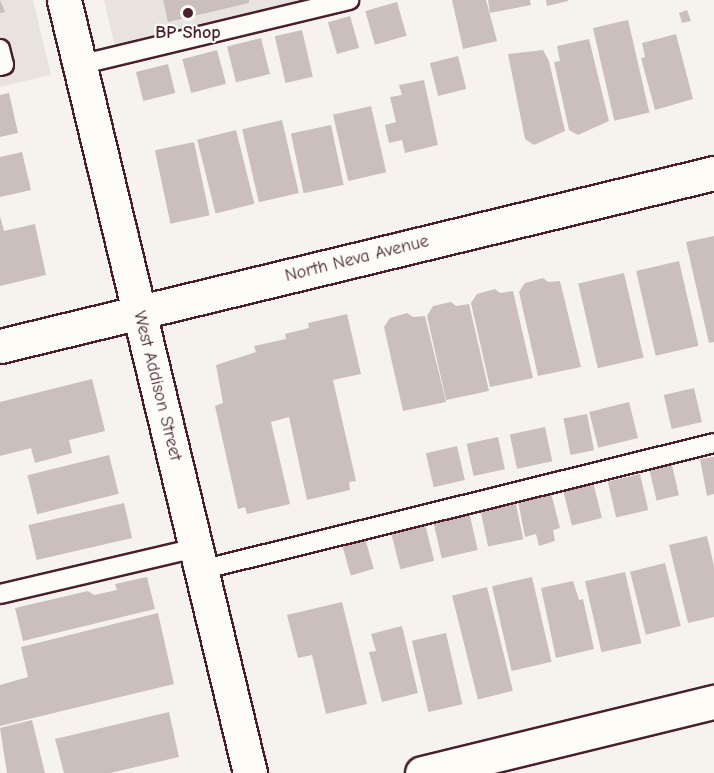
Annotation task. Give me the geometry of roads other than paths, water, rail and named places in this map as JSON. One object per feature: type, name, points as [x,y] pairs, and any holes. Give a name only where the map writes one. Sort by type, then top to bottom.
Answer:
[{"type":"street","name":"West Addison Street","points":[[64,0],[250,773]]},
{"type":"street","name":"North Neva Avenue","points":[[0,346],[714,173]]},
{"type":"street","points":[[422,773],[714,702]]},
{"type":"lane","points":[[79,65],[349,0]]},
{"type":"lane","points":[[0,49],[4,65],[0,66]]},
{"type":"lane","points":[[0,594],[199,559],[714,443]]},
{"type":"place","name":"BP Shop","points":[[188,13]]}]
